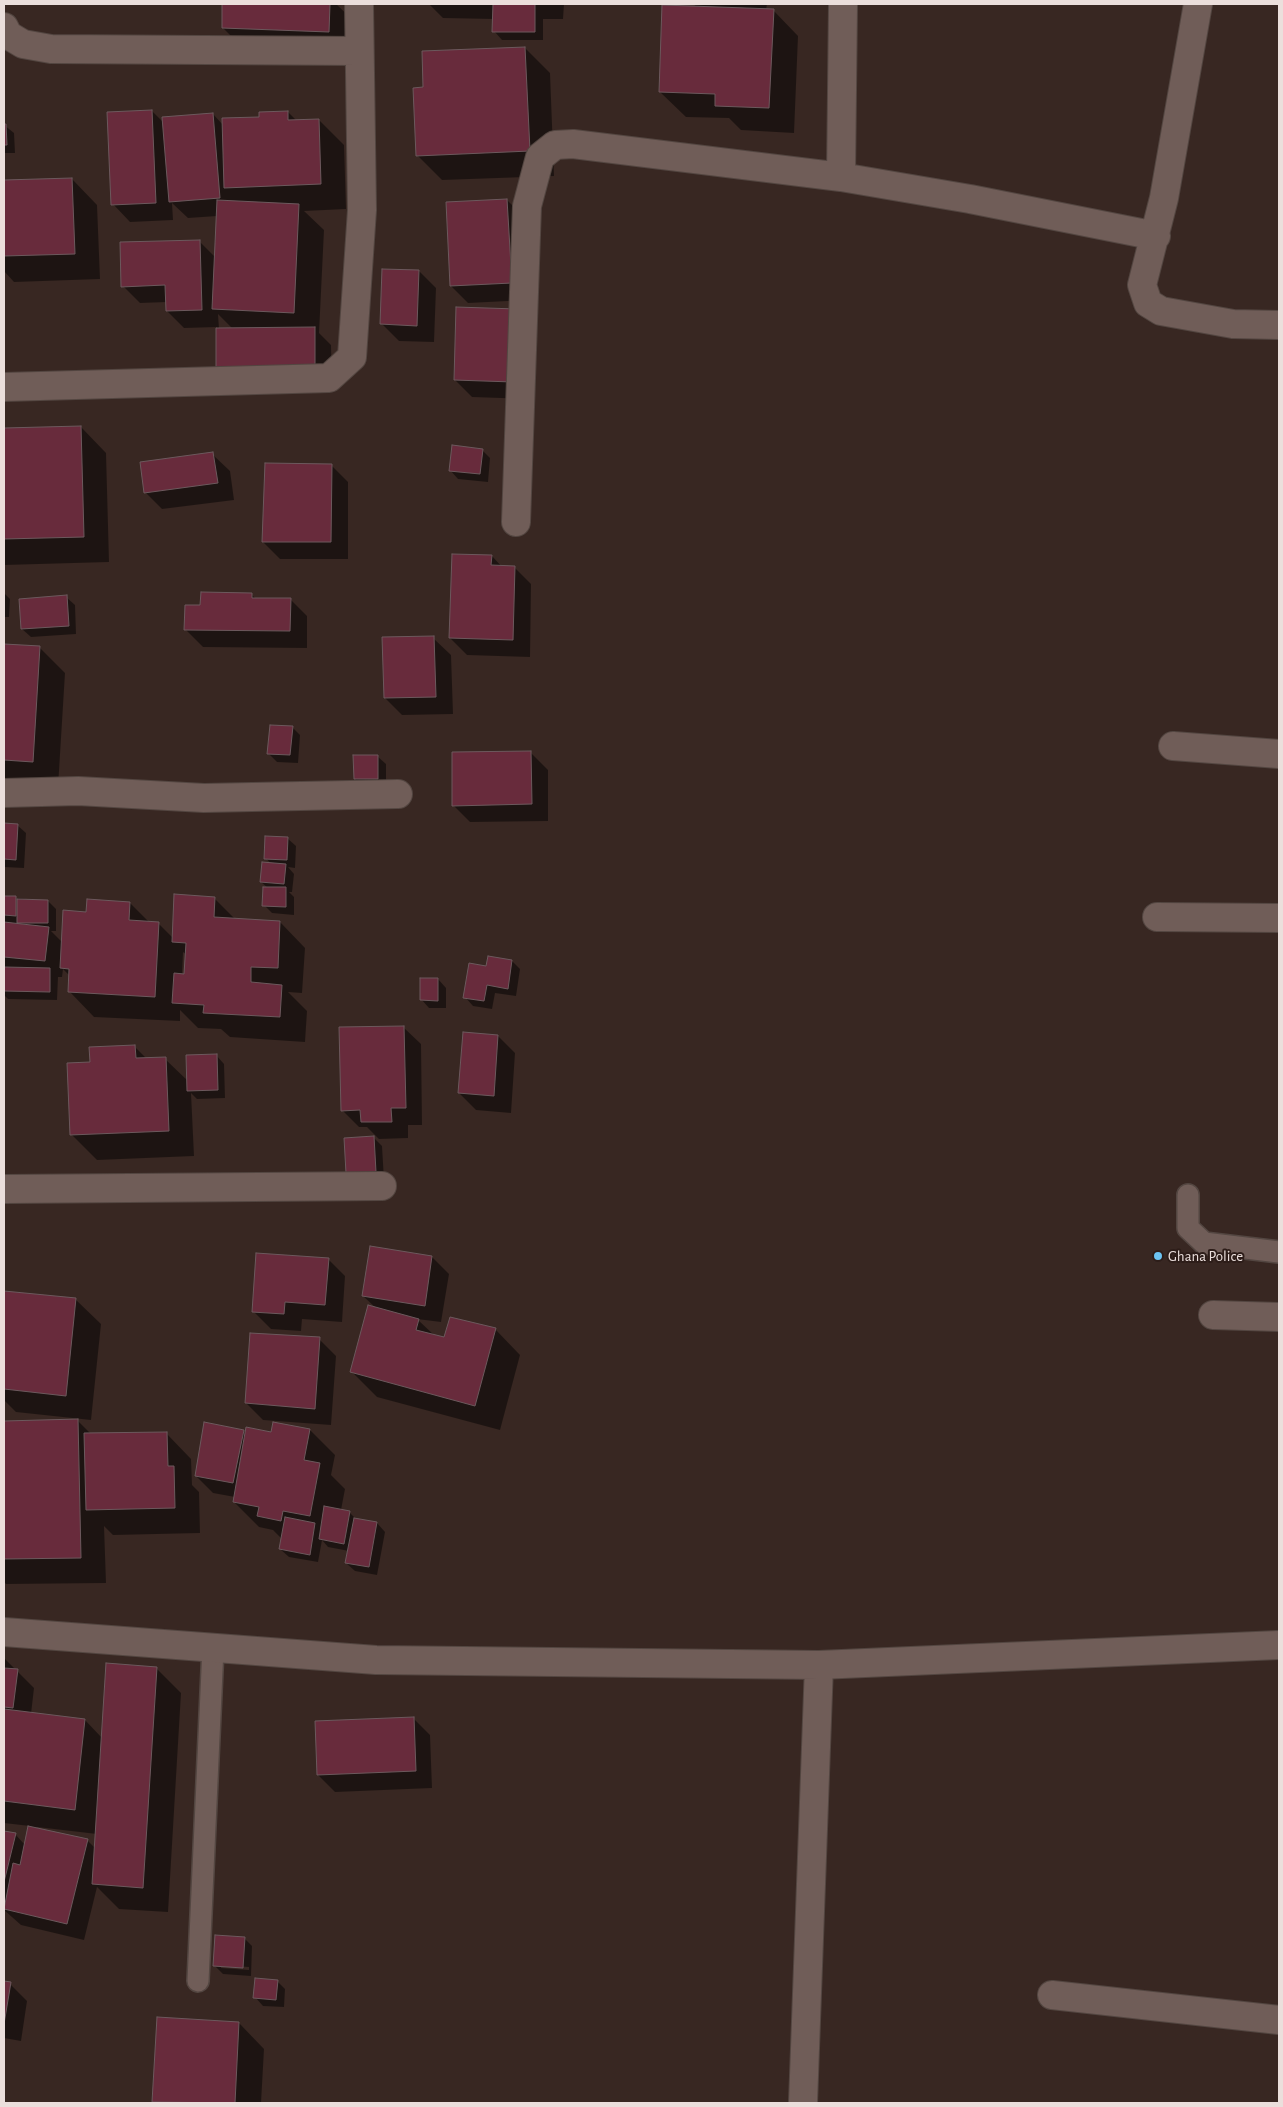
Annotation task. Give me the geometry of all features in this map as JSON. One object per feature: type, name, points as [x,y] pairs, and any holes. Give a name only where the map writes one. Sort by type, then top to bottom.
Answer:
[{"type":"street","points":[[4,387],[329,378],[352,357],[362,210],[358,51],[359,4]]},
{"type":"street","points":[[841,177],[843,4]]},
{"type":"street","points":[[1198,4],[1180,121],[1156,236],[1142,285],[1148,303],[1161,311],[1233,324],[1279,325]]},
{"type":"street","points":[[4,27],[8,35],[23,44],[51,49],[358,51]]},
{"type":"street","points":[[516,522],[527,206],[540,157],[555,145],[573,144],[841,177],[970,199],[1156,236]]},
{"type":"street","points":[[1173,746],[1279,754]]},
{"type":"street","points":[[4,793],[78,791],[204,798],[398,794]]},
{"type":"street","points":[[1157,916],[1279,918]]},
{"type":"street","points":[[4,1189],[382,1186]]},
{"type":"street","points":[[1213,1315],[1279,1318]]},
{"type":"street","points":[[4,1632],[376,1660],[819,1665],[1279,1645]]},
{"type":"street","points":[[803,2103],[819,1665]]},
{"type":"street","points":[[1052,1995],[1279,2020]]},
{"type":"lane","points":[[1188,1195],[1188,1228],[1204,1243],[1279,1252]]},
{"type":"lane","points":[[198,1981],[213,1648]]},
{"type":"building","points":[[222,4],[330,4],[329,32],[222,28]]},
{"type":"building","points":[[493,4],[535,4],[535,32],[492,32]]},
{"type":"building","points":[[662,5],[774,9],[769,108],[715,106],[715,94],[659,92]]},
{"type":"building","points":[[525,47],[530,151],[416,156],[413,88],[423,87],[422,51]]},
{"type":"building","points":[[152,110],[156,203],[111,205],[107,112]]},
{"type":"building","points":[[288,111],[288,120],[319,119],[321,184],[224,188],[222,118],[259,117],[259,112]]},
{"type":"building","points":[[213,113],[220,198],[169,202],[162,117]]},
{"type":"building","points":[[4,124],[6,124],[7,145],[4,145]]},
{"type":"building","points":[[72,178],[75,254],[4,256],[4,180]]},
{"type":"building","points":[[507,199],[512,283],[450,286],[446,202]]},
{"type":"building","points":[[217,200],[299,204],[294,313],[212,309]]},
{"type":"building","points":[[200,240],[202,310],[166,311],[165,285],[121,287],[120,242]]},
{"type":"building","points":[[382,269],[419,270],[417,326],[380,324]]},
{"type":"building","points":[[456,307],[517,309],[513,382],[454,380]]},
{"type":"building","points":[[315,327],[315,371],[216,372],[216,328]]},
{"type":"building","points":[[81,426],[84,537],[4,539],[4,428]]},
{"type":"building","points":[[452,445],[483,449],[480,474],[449,471]]},
{"type":"building","points":[[213,452],[218,483],[144,493],[140,462]]},
{"type":"building","points":[[265,463],[332,464],[331,542],[262,542]]},
{"type":"building","points":[[452,554],[492,555],[491,565],[515,566],[513,640],[449,638]]},
{"type":"building","points":[[201,592],[252,593],[252,598],[291,598],[290,631],[184,630],[185,605],[200,605]]},
{"type":"building","points":[[67,595],[69,626],[21,629],[19,599]]},
{"type":"building","points":[[434,636],[436,697],[384,698],[382,637]]},
{"type":"building","points":[[4,644],[40,646],[33,762],[4,760]]},
{"type":"building","points":[[270,725],[293,726],[290,755],[267,754]]},
{"type":"building","points":[[531,751],[532,804],[452,806],[452,752]]},
{"type":"building","points":[[353,755],[378,755],[378,779],[354,779]]},
{"type":"building","points":[[4,823],[18,824],[16,860],[4,859]]},
{"type":"building","points":[[265,836],[288,837],[287,860],[264,859]]},
{"type":"building","points":[[262,862],[286,864],[284,884],[260,882]]},
{"type":"building","points":[[263,887],[286,887],[286,907],[262,906]]},
{"type":"building","points":[[174,894],[215,897],[214,917],[280,921],[278,968],[251,967],[251,982],[282,985],[280,1017],[203,1013],[204,1005],[172,1003],[174,973],[184,974],[186,943],[172,942]]},
{"type":"building","points":[[4,896],[16,896],[16,916],[4,915]]},
{"type":"building","points":[[17,899],[48,900],[48,923],[17,923]]},
{"type":"building","points":[[87,899],[130,902],[129,920],[159,922],[155,997],[68,992],[69,969],[60,968],[63,910],[86,912]]},
{"type":"building","points":[[4,922],[49,927],[45,961],[4,957]]},
{"type":"building","points":[[488,956],[512,960],[508,989],[487,985],[484,1001],[463,998],[469,963],[486,966]]},
{"type":"building","points":[[4,967],[50,968],[50,992],[4,991]]},
{"type":"building","points":[[420,978],[438,978],[438,1001],[420,1000]]},
{"type":"building","points":[[404,1026],[406,1108],[391,1108],[392,1122],[361,1122],[360,1110],[341,1111],[339,1027]]},
{"type":"building","points":[[463,1032],[498,1035],[494,1096],[458,1093]]},
{"type":"building","points":[[135,1045],[136,1058],[166,1057],[169,1131],[70,1135],[67,1063],[90,1062],[89,1047]]},
{"type":"building","points":[[217,1054],[218,1090],[187,1091],[186,1055]]},
{"type":"building","points":[[374,1136],[376,1172],[346,1173],[344,1138]]},
{"type":"building","points":[[370,1246],[432,1256],[425,1306],[362,1296]]},
{"type":"building","points":[[256,1253],[329,1258],[325,1305],[285,1302],[284,1314],[252,1312]]},
{"type":"building","points":[[4,1291],[76,1298],[66,1396],[4,1389]]},
{"type":"building","points":[[368,1305],[419,1319],[416,1330],[444,1337],[450,1317],[496,1328],[475,1406],[350,1372]]},
{"type":"building","points":[[250,1333],[320,1337],[315,1409],[245,1403]]},
{"type":"building","points":[[78,1419],[81,1558],[4,1559],[4,1421]]},
{"type":"building","points":[[204,1422],[244,1430],[233,1483],[195,1476]]},
{"type":"building","points":[[273,1422],[310,1429],[304,1460],[320,1463],[310,1516],[283,1511],[281,1521],[257,1516],[259,1507],[233,1502],[246,1427],[271,1432]]},
{"type":"building","points":[[167,1432],[168,1466],[174,1466],[175,1508],[86,1510],[84,1433]]},
{"type":"building","points":[[324,1506],[350,1511],[344,1544],[319,1539]]},
{"type":"building","points":[[285,1517],[315,1523],[310,1555],[279,1549]]},
{"type":"building","points":[[354,1518],[377,1522],[369,1567],[345,1563]]},
{"type":"building","points":[[106,1663],[157,1667],[143,1888],[92,1884]]},
{"type":"building","points":[[4,1668],[18,1669],[13,1708],[4,1707]]},
{"type":"building","points":[[4,1709],[85,1719],[75,1810],[4,1801]]},
{"type":"building","points":[[414,1717],[416,1771],[317,1775],[315,1721]]},
{"type":"building","points":[[28,1826],[88,1839],[67,1924],[4,1909],[13,1863],[20,1865]]},
{"type":"building","points":[[4,1831],[16,1833],[4,1882]]},
{"type":"building","points":[[215,1935],[245,1937],[243,1968],[213,1966]]},
{"type":"building","points":[[255,1978],[278,1980],[276,2000],[253,1998]]},
{"type":"building","points":[[4,1981],[11,1982],[4,2024]]},
{"type":"building","points":[[157,2017],[239,2022],[235,2103],[152,2102]]},
{"type":"place","name":"Ghana Police","points":[[1158,1256]]}]
